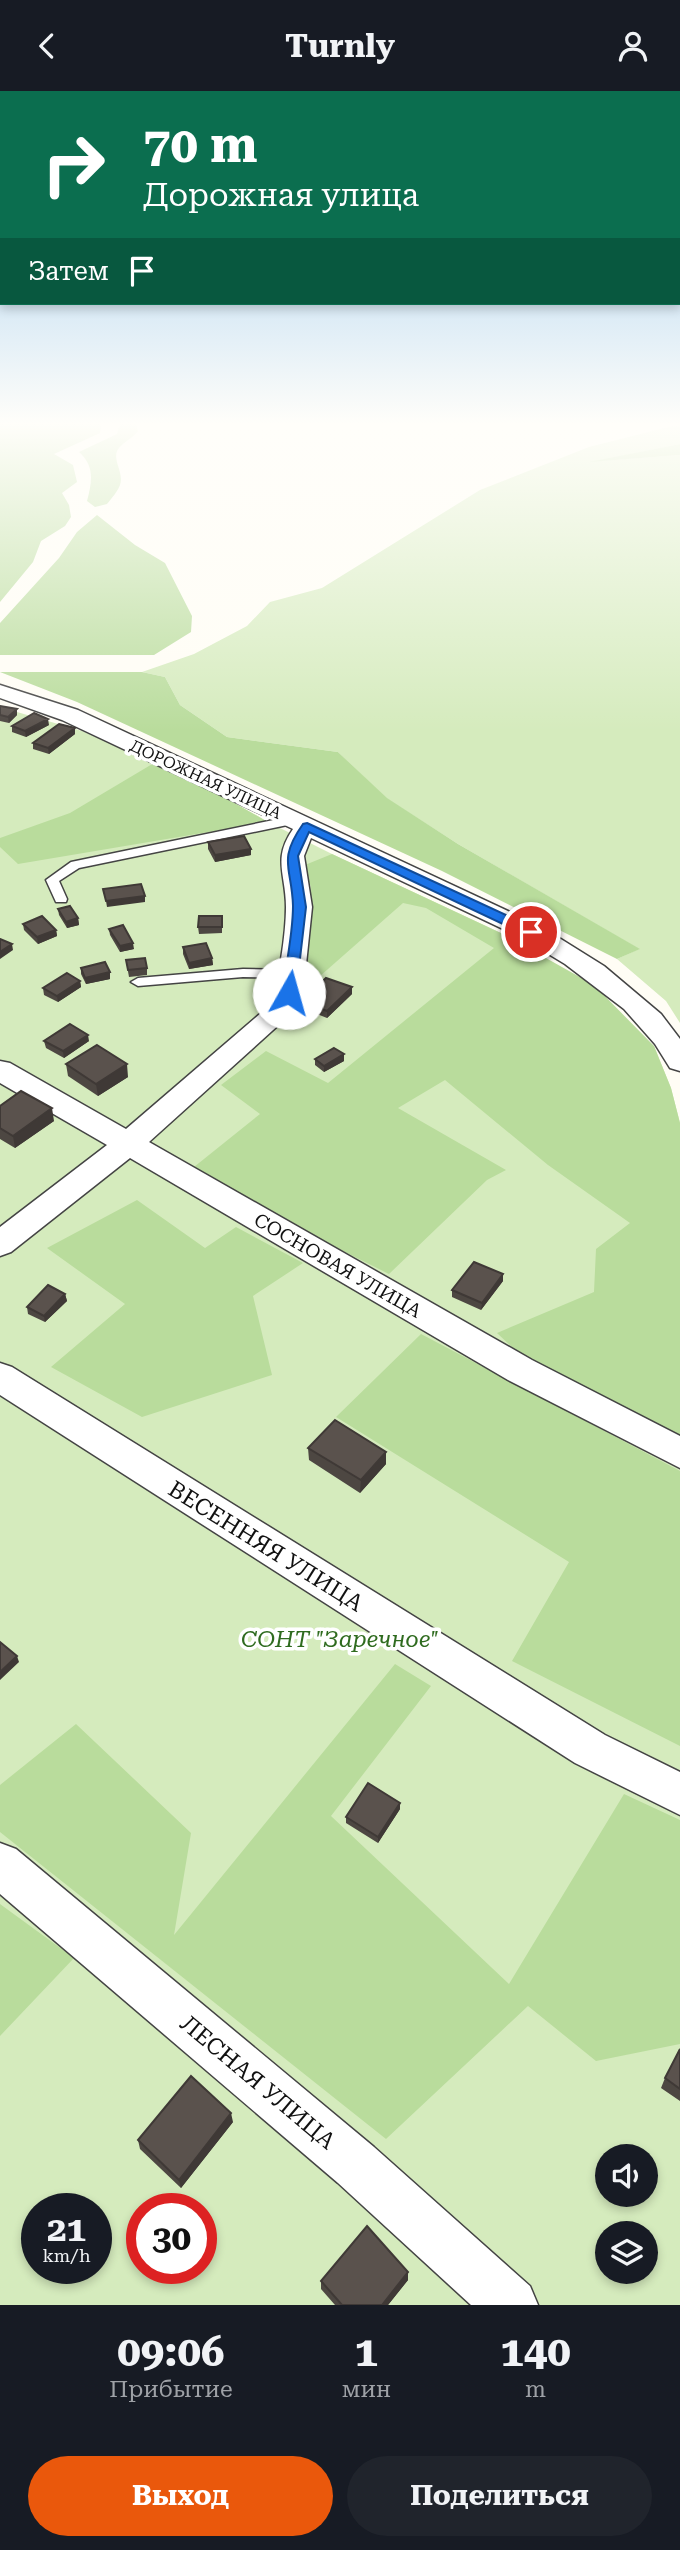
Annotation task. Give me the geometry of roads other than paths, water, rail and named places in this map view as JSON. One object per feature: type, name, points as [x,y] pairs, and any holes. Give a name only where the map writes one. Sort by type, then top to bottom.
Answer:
[{"type":"street","name":"ДОРОЖНАЯ УЛИЦА","points":[[0,691],[70,715],[531,932],[594,969],[634,1002],[667,1037],[680,1062]]},
{"type":"street","points":[[0,1244],[130,1143],[279,1012],[289,993],[292,974],[299,907],[292,856],[300,823]]},
{"type":"street","name":"СОСНОВАЯ УЛИЦА","points":[[0,1070],[520,1370],[680,1453]]},
{"type":"street","name":"ВЕСЕННЯЯ УЛИЦА","points":[[0,1377],[590,1749],[680,1794]]},
{"type":"street","name":"ЛЕСНАЯ УЛИЦА","points":[[0,1865],[345,2156],[511,2305]]},
{"type":"lane","points":[[61,899],[52,880],[75,865],[300,823]]},
{"type":"lane","points":[[138,982],[243,972],[292,974]]},
{"type":"park label","name":"СОНТ \"Заречное\"","points":[[340,1639]]}]
